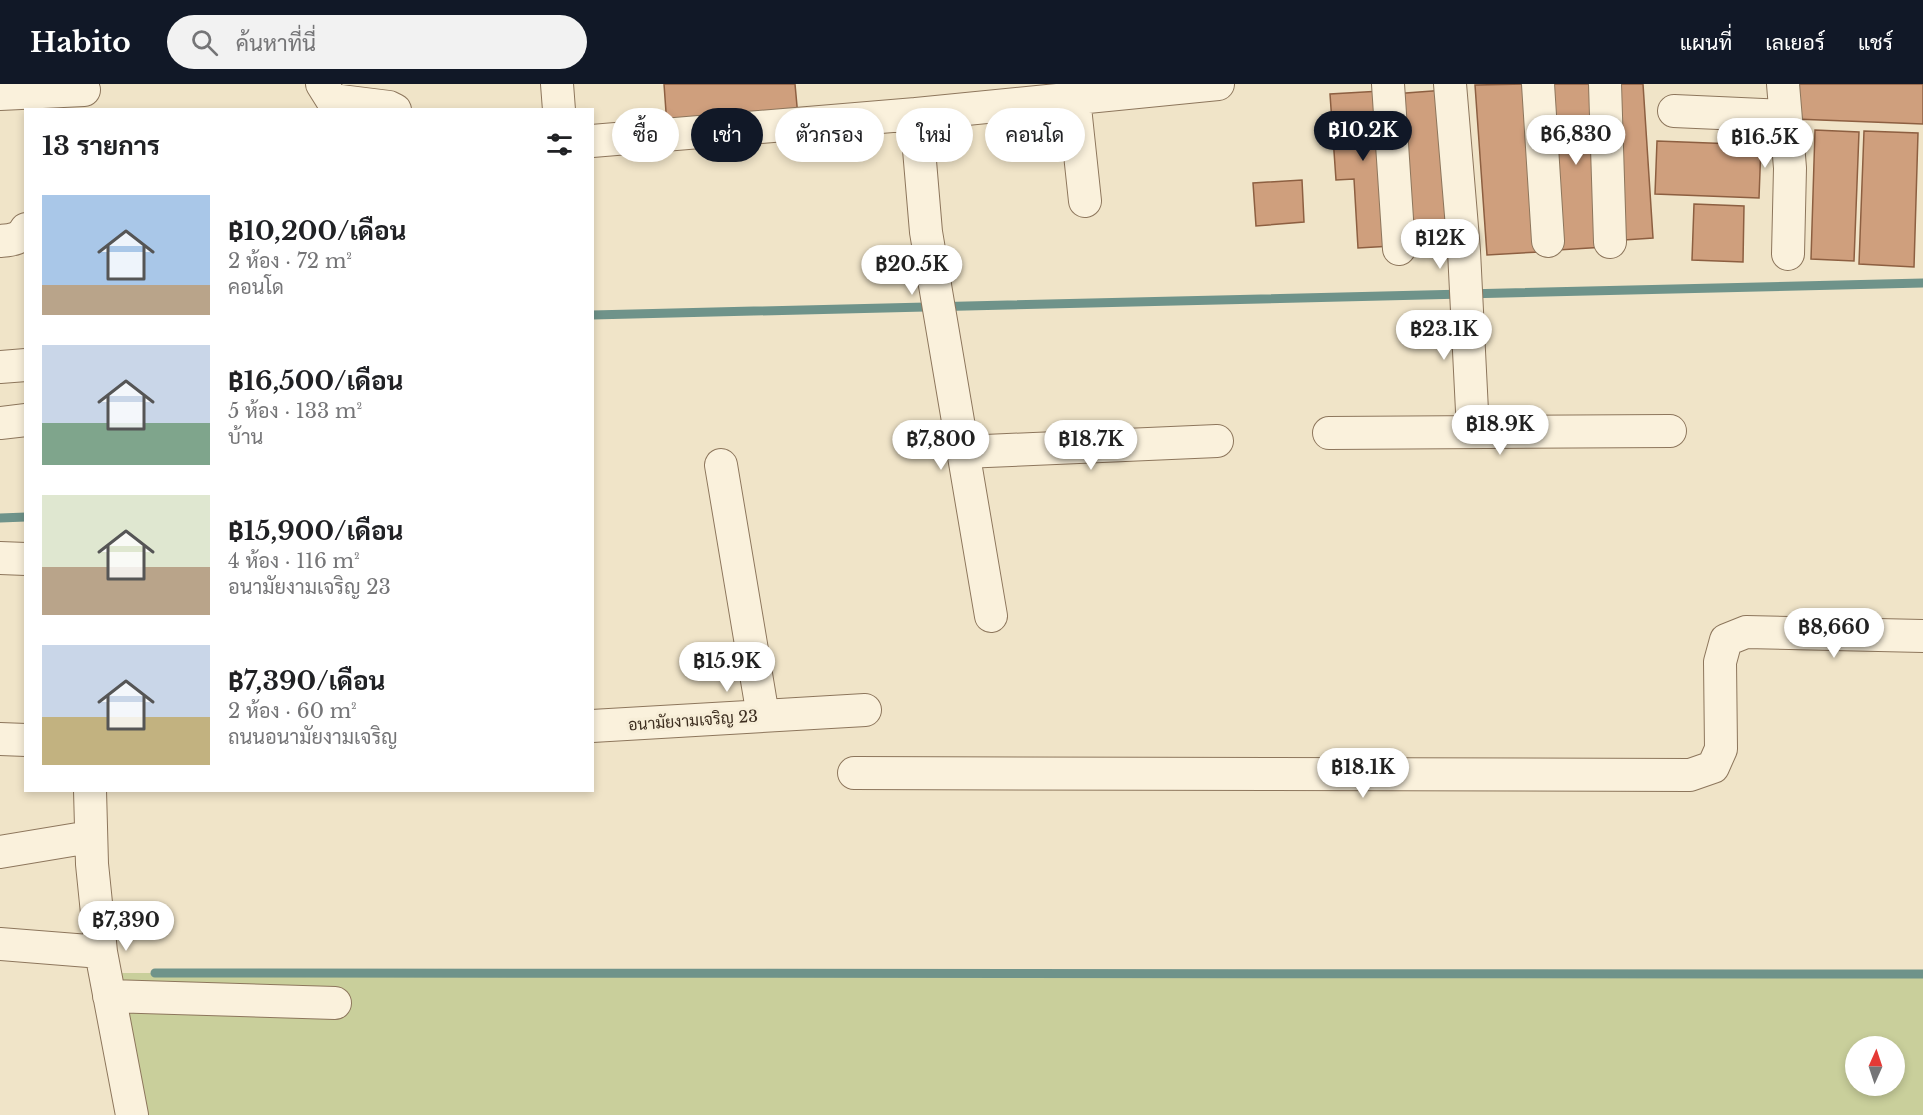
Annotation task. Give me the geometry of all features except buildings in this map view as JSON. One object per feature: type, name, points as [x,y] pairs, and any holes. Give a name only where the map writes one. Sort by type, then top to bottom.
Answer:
[{"type":"street","points":[[322,84],[332,100],[391,108]]},
{"type":"street","points":[[557,84],[559,108]]},
{"type":"street","points":[[933,108],[968,96],[1074,98],[1218,84]]},
{"type":"street","points":[[1388,84],[1399,249]]},
{"type":"street","points":[[1450,84],[1464,250],[1473,431]]},
{"type":"street","points":[[1538,84],[1548,241]]},
{"type":"street","points":[[1605,84],[1610,242]]},
{"type":"street","points":[[1783,84],[1790,168],[1788,254]]},
{"type":"street","points":[[19,95],[84,95]]},
{"type":"street","points":[[1074,98],[1085,201]]},
{"type":"street","points":[[1674,111],[1785,116]]},
{"type":"street","points":[[594,141],[896,116]]},
{"type":"street","points":[[920,162],[926,232],[991,616]]},
{"type":"street","points":[[0,241],[14,240],[24,232]]},
{"type":"street","points":[[0,367],[24,365]]},
{"type":"street","points":[[0,423],[24,420]]},
{"type":"street","points":[[1329,433],[1671,431]]},
{"type":"street","points":[[963,452],[1217,441]]},
{"type":"street","points":[[721,465],[763,716]]},
{"type":"street","points":[[0,558],[24,559]]},
{"type":"street","points":[[854,772],[1690,775],[1713,767],[1721,749],[1720,662],[1726,640],[1746,633],[1923,636]]},
{"type":"street","name":"อนามัยงามเจริญ 23","points":[[594,726],[865,710]]},
{"type":"street","points":[[0,739],[24,740]]},
{"type":"street","points":[[90,792],[90,837],[101,952],[132,1115]]},
{"type":"street","points":[[0,852],[90,837]]},
{"type":"street","points":[[0,944],[101,952]]},
{"type":"street","points":[[109,996],[334,1003]]},
{"type":"green space","points":[[101,973],[1923,974],[1923,1115],[130,1115]]},
{"type":"waterway","points":[[594,315],[1923,283]]},
{"type":"waterway","points":[[0,518],[24,517]]},
{"type":"waterway","points":[[155,973],[1923,974]]}]
